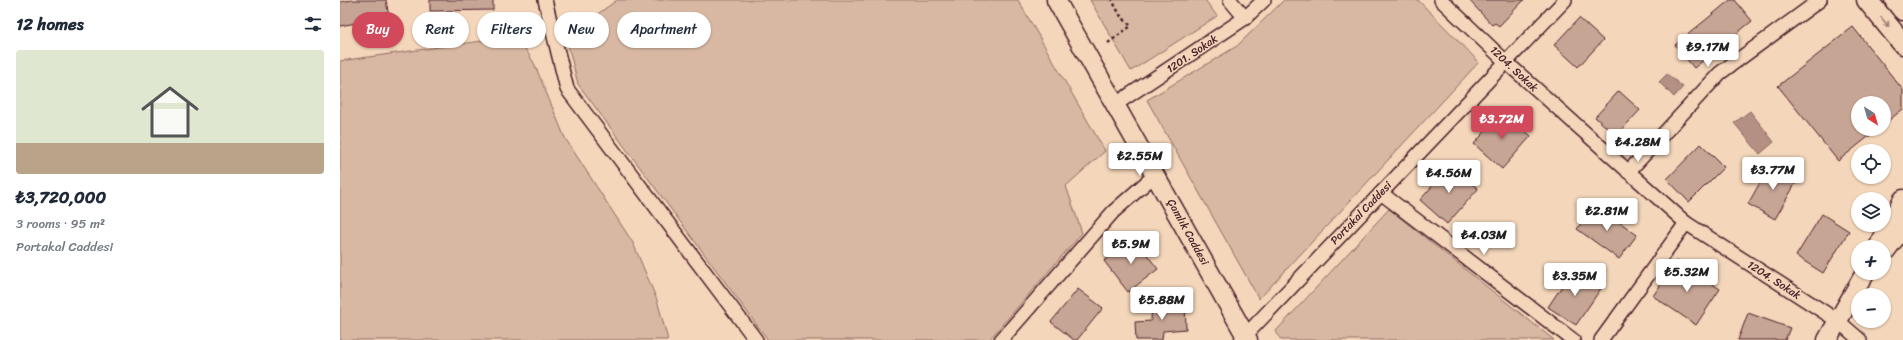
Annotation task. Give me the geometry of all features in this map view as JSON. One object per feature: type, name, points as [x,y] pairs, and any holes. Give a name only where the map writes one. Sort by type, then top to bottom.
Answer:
[{"type":"main road","points":[[1866,0],[1903,44]]},
{"type":"main road","points":[[1895,0],[1903,10]]},
{"type":"street","points":[[545,0],[567,89],[756,340]]},
{"type":"street","name":"Çamlık Caddesi","points":[[1056,0],[1156,174],[1244,338]]},
{"type":"street","points":[[1230,0],[1245,18]]},
{"type":"street","name":"1201. Sokak","points":[[1116,104],[1245,18],[1264,0]]},
{"type":"street","name":"1204. Sokak","points":[[1441,0],[1506,62],[1686,223],[1838,321],[1860,340]]},
{"type":"street","name":"Portakal Caddesi","points":[[1244,338],[1564,0]]},
{"type":"street","points":[[1628,172],[1720,73],[1820,0]]},
{"type":"street","points":[[1001,340],[1113,212],[1156,174]]},
{"type":"street","points":[[1381,193],[1572,340]]},
{"type":"street","points":[[1882,240],[1903,199]]},
{"type":"street","points":[[1601,340],[1686,223]]},
{"type":"street","points":[[1891,244],[1903,228]]},
{"type":"street","points":[[1827,340],[1861,280]]},
{"type":"path","points":[[1108,43],[1131,26],[1120,15],[1112,0]]},
{"type":"shaded area","points":[[617,0],[1018,0],[1105,151],[1066,186],[1082,233],[989,340],[768,340],[578,84],[569,48],[609,48],[609,12],[600,12]]},
{"type":"shaded area","points":[[1090,0],[1205,0],[1217,16],[1131,71]]},
{"type":"shaded area","points":[[1284,0],[1418,0],[1479,62],[1259,299],[1147,100],[1237,46]]},
{"type":"shaded area","points":[[477,42],[477,48],[525,48],[534,63],[565,138],[633,243],[657,300],[668,340],[340,340],[340,61],[432,48],[469,48],[469,43]]},
{"type":"shaded area","points":[[1667,74],[1683,87],[1674,97],[1659,82]]},
{"type":"shaded area","points":[[1750,111],[1774,142],[1760,154],[1734,123]]},
{"type":"shaded area","points":[[1389,209],[1554,340],[1281,340],[1276,331]]},
{"type":"building","points":[[352,0],[386,0],[388,12],[352,12],[352,24],[340,26],[340,2]]},
{"type":"building","points":[[430,0],[493,0],[493,10],[430,11]]},
{"type":"building","points":[[1469,0],[1524,0],[1499,26],[1495,23],[1492,25]]},
{"type":"building","points":[[1730,0],[1735,0],[1752,21],[1694,68],[1675,45]]},
{"type":"building","points":[[1579,18],[1603,40],[1578,67],[1554,45]]},
{"type":"building","points":[[1853,27],[1903,90],[1903,109],[1891,118],[1891,96],[1851,96],[1851,136],[1869,136],[1859,144],[1851,144],[1851,151],[1838,161],[1778,86]]},
{"type":"building","points":[[1619,91],[1640,110],[1616,136],[1595,117]]},
{"type":"building","points":[[1503,111],[1531,136],[1502,169],[1474,144]]},
{"type":"building","points":[[1701,144],[1724,167],[1689,202],[1667,179]]},
{"type":"building","points":[[1771,163],[1798,179],[1775,219],[1748,204]]},
{"type":"building","points":[[1451,165],[1478,189],[1447,224],[1420,200]]},
{"type":"building","points":[[1595,204],[1637,235],[1619,259],[1577,229]]},
{"type":"building","points":[[1822,214],[1849,231],[1823,273],[1796,256]]},
{"type":"building","points":[[1134,238],[1158,269],[1128,292],[1104,261]]},
{"type":"building","points":[[1677,261],[1720,289],[1696,325],[1653,296]]},
{"type":"building","points":[[1574,268],[1602,287],[1576,325],[1548,307]]},
{"type":"building","points":[[1078,289],[1103,308],[1077,340],[1074,340],[1051,322]]},
{"type":"building","points":[[1152,301],[1185,302],[1186,329],[1163,331],[1162,340],[1136,340],[1135,322],[1151,321]]},
{"type":"building","points":[[1748,313],[1790,328],[1785,340],[1738,340]]}]
